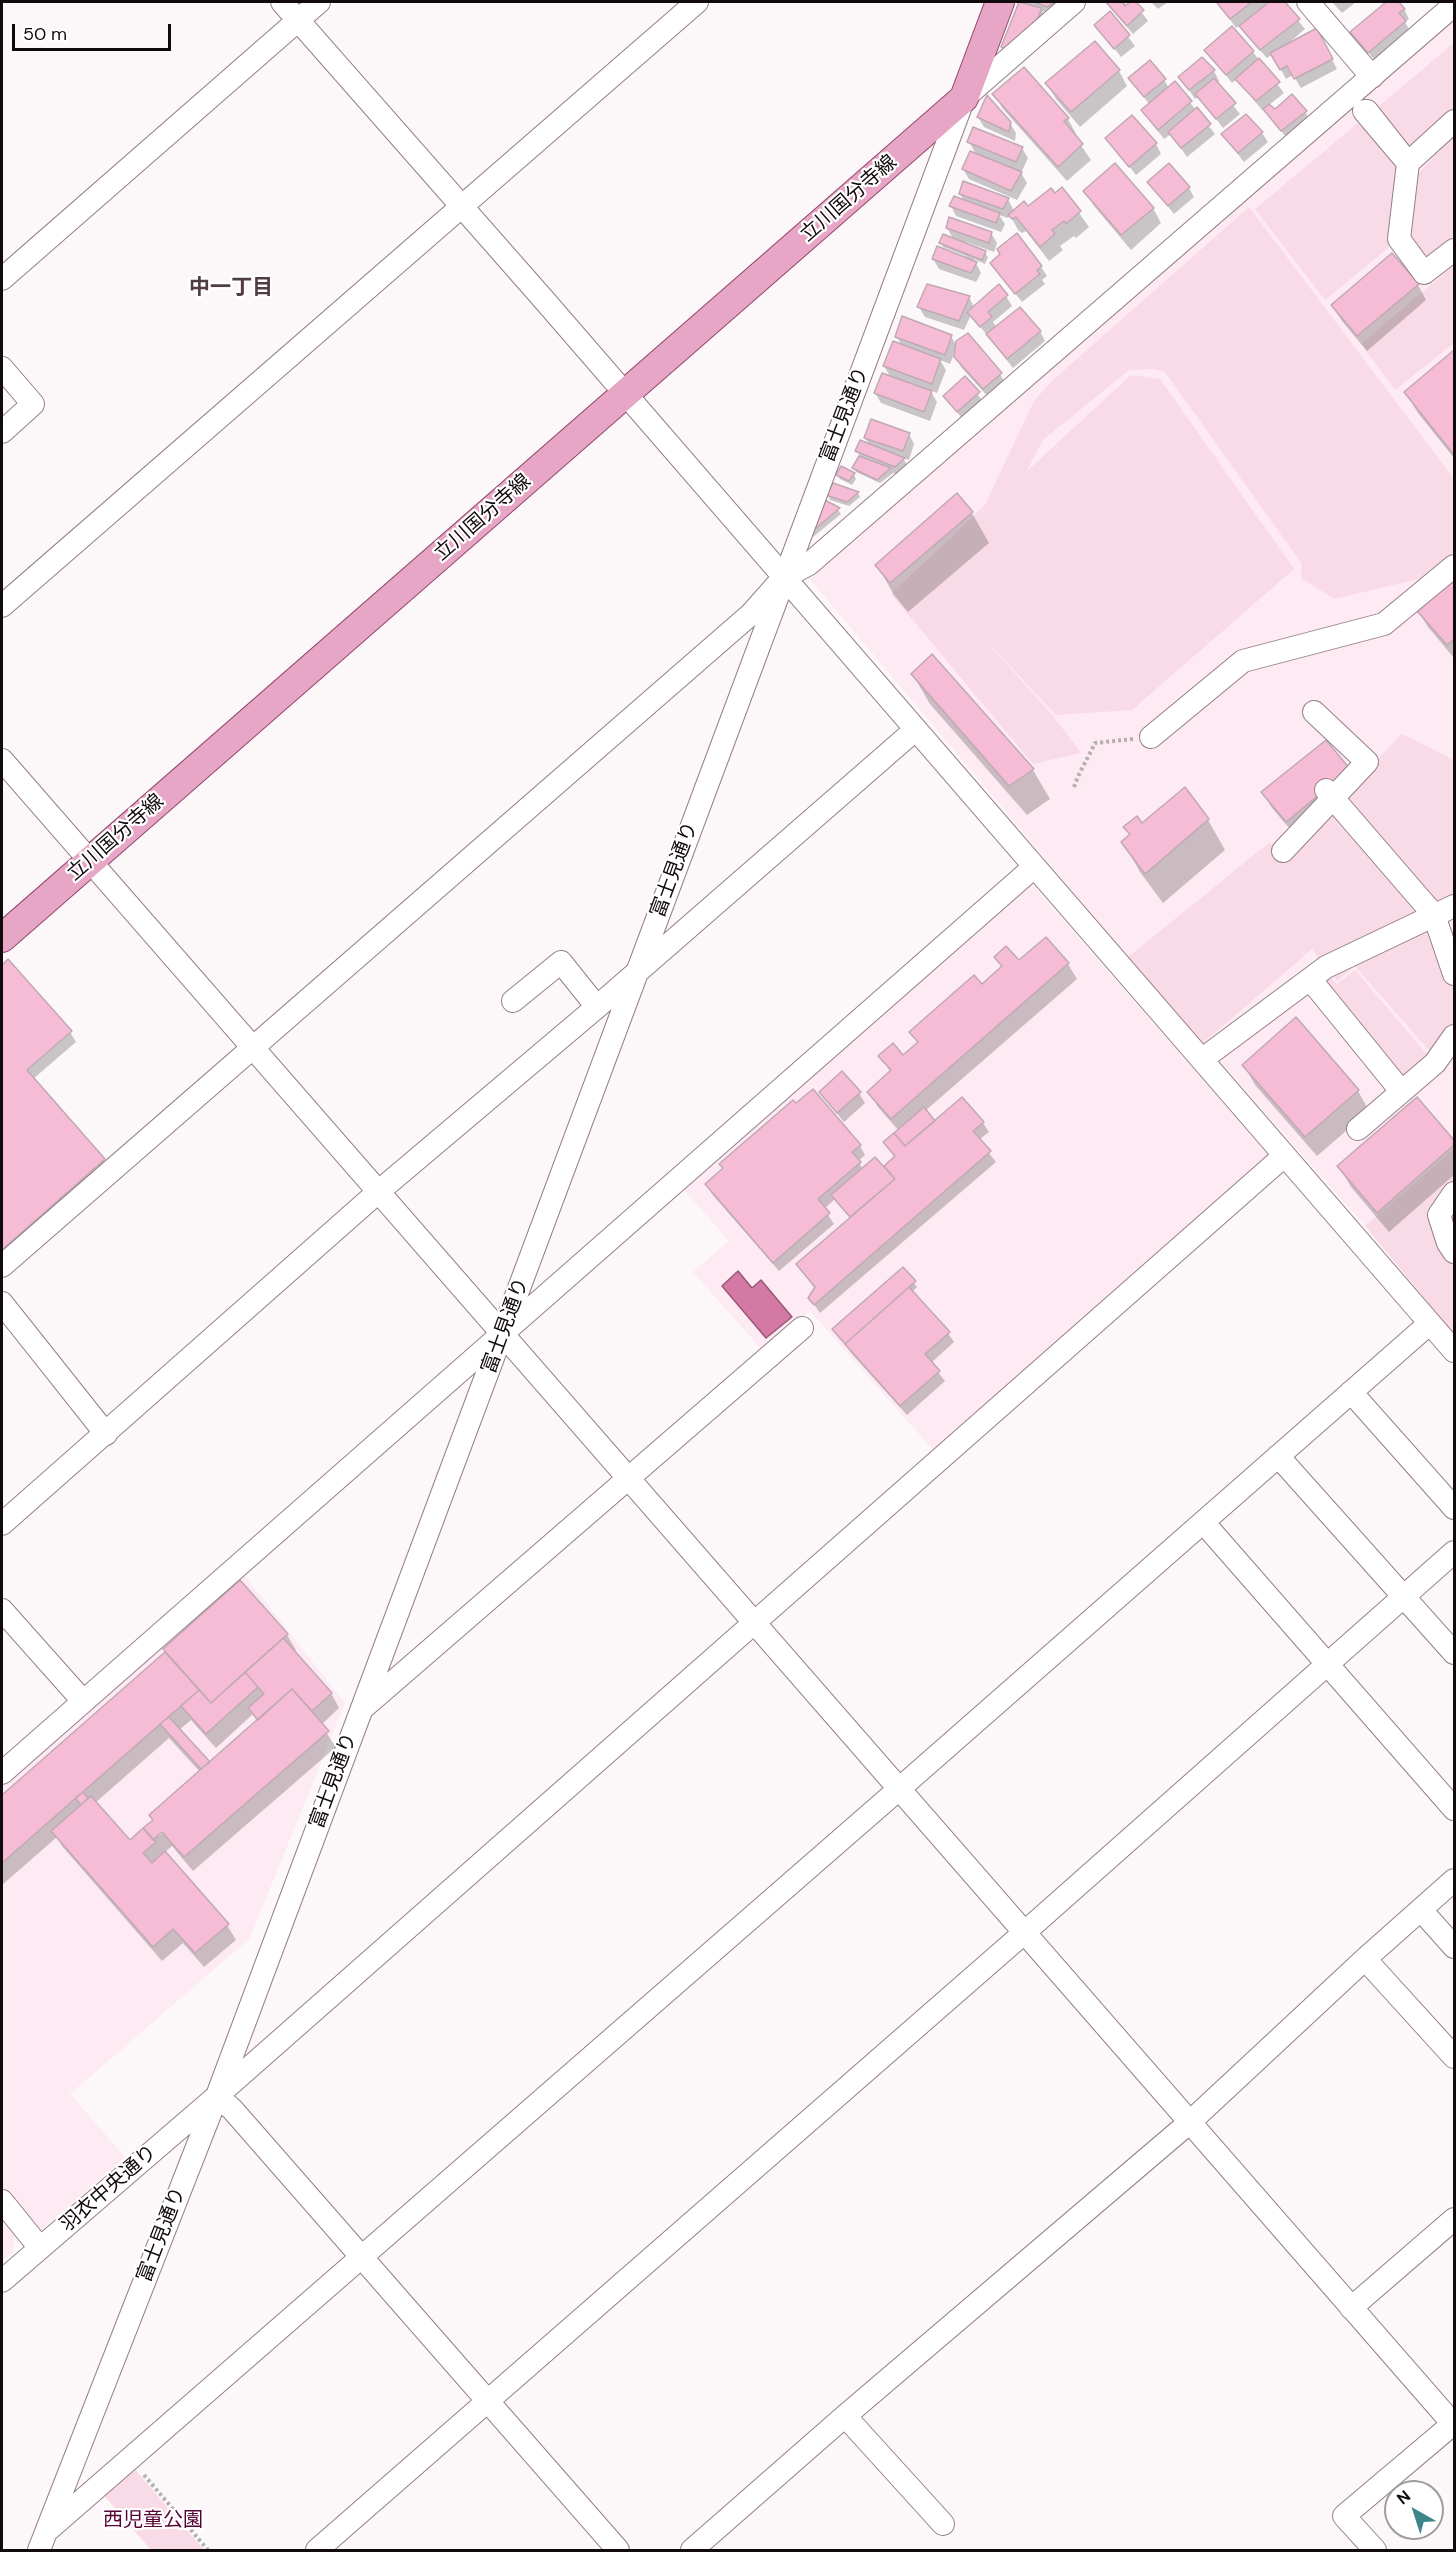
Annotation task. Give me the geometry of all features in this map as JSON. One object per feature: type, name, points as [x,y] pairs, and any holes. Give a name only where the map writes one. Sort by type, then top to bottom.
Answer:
[{"type":"main road","points":[[964,98],[1000,2]]},
{"type":"main road","name":"立川国分寺線","points":[[2,938],[964,98]]},
{"type":"street","points":[[282,2],[462,206],[1455,1351]]},
{"type":"street","points":[[2,279],[319,2]]},
{"type":"street","points":[[2,606],[697,2]]},
{"type":"street","points":[[964,98],[1074,2]]},
{"type":"street","points":[[1308,2],[1372,77]]},
{"type":"street","points":[[2,1266],[751,614],[783,578],[810,564],[1455,4]]},
{"type":"street","name":"富士見通り","points":[[42,2541],[216,2096],[964,98]]},
{"type":"street","points":[[1455,120],[1408,163],[1399,239],[1424,273],[1455,250]]},
{"type":"street","points":[[2,368],[33,404],[2,432]]},
{"type":"street","points":[[1431,576],[1455,551]]},
{"type":"street","points":[[1151,737],[1243,661],[1384,624],[1455,566]]},
{"type":"street","points":[[1282,850],[1329,794],[1367,762],[1314,712]]},
{"type":"street","points":[[2,1524],[378,1192],[637,972],[915,730]]},
{"type":"street","points":[[2,760],[1454,2425],[1344,2516],[1374,2550]]},
{"type":"street","points":[[1329,794],[1444,910],[1455,974]]},
{"type":"street","points":[[2,1773],[1034,867]]},
{"type":"street","points":[[1212,1052],[1326,967],[1444,910]]},
{"type":"street","points":[[513,1001],[561,962],[597,1006]]},
{"type":"street","points":[[1310,980],[1401,1091]]},
{"type":"street","points":[[1358,1129],[1435,1063],[1455,1036]]},
{"type":"street","name":"羽衣中央通り","points":[[2,2281],[216,2096],[1284,1156]]},
{"type":"street","points":[[1455,1193],[1438,1215],[1448,1243],[1455,1252]]},
{"type":"street","points":[[2,1303],[106,1434]]},
{"type":"street","points":[[25,2550],[42,2541],[130,2458],[899,1789],[1430,1323]]},
{"type":"street","points":[[361,1710],[802,1328]]},
{"type":"street","points":[[1351,1392],[1455,1508]]},
{"type":"street","points":[[1278,1456],[1455,1653]]},
{"type":"street","points":[[1203,1522],[1455,1809]]},
{"type":"street","points":[[317,2550],[1455,1552]]},
{"type":"street","points":[[2,1610],[83,1701]]},
{"type":"street","points":[[692,2550],[845,2416],[1190,2122],[1365,1959],[1455,1880]]},
{"type":"street","points":[[1421,1910],[1455,1947]]},
{"type":"street","points":[[1365,1959],[1455,2057]]},
{"type":"street","points":[[216,2096],[232,2109],[618,2550]]},
{"type":"street","points":[[2,2201],[40,2247]]},
{"type":"street","points":[[1350,2307],[1455,2219]]},
{"type":"street","points":[[845,2416],[943,2524]]},
{"type":"path","points":[[1074,787],[1095,744],[1151,737]]},
{"type":"path","points":[[130,2458],[208,2550]]},
{"type":"shaded area","points":[[1454,20],[1454,1334],[1365,1226],[1128,957],[804,572]]},
{"type":"shaded area","points":[[1028,880],[1272,1159],[936,1453],[810,1311],[764,1352],[693,1272],[729,1241],[680,1185]]},
{"type":"shaded area","points":[[738,1271],[752,1288],[761,1280],[792,1317],[766,1338],[722,1286]]},
{"type":"shaded area","points":[[241,1571],[345,1703],[250,1938],[70,2094],[125,2157],[40,2231],[2,2187],[2,1779]]},
{"type":"shaded area","points":[[2,2217],[15,2233],[13,2252],[2,2261]]},
{"type":"green space","points":[[1454,43],[1454,109],[1408,150],[1373,111]]},
{"type":"green space","points":[[1364,118],[1404,173],[1388,248],[1325,300],[1255,209]]},
{"type":"green space","points":[[1454,134],[1454,239],[1425,260],[1408,229],[1417,175]]},
{"type":"green space","points":[[1249,207],[1454,479],[1454,551],[1431,576],[1334,599],[1301,578],[1302,564],[1165,372],[1154,369],[1129,370],[1043,440],[1026,472],[1131,375],[1160,379],[1294,569],[1132,710],[1056,715],[979,633],[1053,716],[1081,753],[1033,764],[891,594],[985,505],[1034,401],[1053,380]]},
{"type":"green space","points":[[1454,265],[1454,343],[1395,390],[1361,344]]},
{"type":"green space","points":[[1402,734],[1454,760],[1454,903],[1435,911],[1338,800]]},
{"type":"green space","points":[[1334,804],[1427,914],[1323,964],[1312,949],[1203,1043],[1128,957],[1270,842],[1284,860]]},
{"type":"green space","points":[[1432,919],[1454,986],[1454,1028],[1433,1055],[1355,966],[1337,981],[1329,970]]},
{"type":"green space","points":[[1355,970],[1430,1058],[1400,1083],[1314,981],[1325,972],[1337,984]]},
{"type":"green space","points":[[1454,1149],[1454,1186],[1449,1189],[1454,1262],[1454,1334],[1365,1226]]},
{"type":"green space","name":"西児童公園","points":[[132,2466],[204,2550],[151,2550],[101,2492]]},
{"type":"building","points":[[1019,2],[1042,8],[1034,26],[1006,49],[1001,47]]},
{"type":"building","points":[[1034,2],[1055,2],[1047,7]]},
{"type":"building","points":[[1106,2],[1122,2],[1125,6],[1130,2],[1136,2],[1144,10],[1127,26]]},
{"type":"building","points":[[1252,2],[1230,19],[1217,3]]},
{"type":"building","points":[[1269,2],[1285,2],[1300,19],[1260,50],[1239,26]]},
{"type":"building","points":[[1386,2],[1399,2],[1405,9],[1399,13],[1406,21],[1368,53],[1350,32]]},
{"type":"building","points":[[1110,11],[1130,35],[1114,49],[1094,25]]},
{"type":"building","points":[[1232,26],[1254,51],[1226,75],[1204,50]]},
{"type":"building","points":[[1317,28],[1333,59],[1294,79],[1287,66],[1280,70],[1270,53]]},
{"type":"building","points":[[1095,41],[1120,70],[1071,112],[1045,83]]},
{"type":"building","points":[[1202,57],[1215,70],[1189,90],[1178,77]]},
{"type":"building","points":[[1259,58],[1280,82],[1256,101],[1235,79]]},
{"type":"building","points":[[1150,60],[1166,79],[1144,97],[1128,78]]},
{"type":"building","points":[[1024,67],[1069,118],[1064,121],[1083,144],[1058,167],[992,94]]},
{"type":"building","points":[[1214,78],[1236,103],[1216,119],[1195,94]]},
{"type":"building","points":[[1175,81],[1192,101],[1158,130],[1141,110]]},
{"type":"building","points":[[1292,94],[1307,111],[1281,131],[1263,109],[1269,104],[1275,109]]},
{"type":"building","points":[[987,95],[1011,122],[1009,132],[977,117]]},
{"type":"building","points":[[1197,107],[1211,124],[1181,148],[1168,132]]},
{"type":"building","points":[[1246,114],[1263,132],[1238,153],[1221,134]]},
{"type":"building","points":[[1132,115],[1157,143],[1129,167],[1105,138]]},
{"type":"building","points":[[973,127],[1023,147],[1016,162],[967,142]]},
{"type":"building","points":[[970,151],[1022,172],[1011,191],[962,169]]},
{"type":"building","points":[[1115,163],[1154,208],[1121,235],[1083,191]]},
{"type":"building","points":[[1169,163],[1190,187],[1168,206],[1147,182]]},
{"type":"building","points":[[963,181],[1009,198],[1003,209],[959,194]]},
{"type":"building","points":[[1062,187],[1081,211],[1066,224],[1064,221],[1052,230],[1055,234],[1040,247],[1016,217],[1012,219],[1008,215],[1024,201],[1028,206],[1051,188],[1055,193]]},
{"type":"building","points":[[954,196],[1000,213],[996,223],[949,206]]},
{"type":"building","points":[[949,217],[992,232],[989,243],[946,228]]},
{"type":"building","points":[[1017,233],[1042,266],[1037,270],[1040,274],[1015,294],[990,263],[1000,254],[997,249]]},
{"type":"building","points":[[943,234],[986,251],[982,260],[939,243]]},
{"type":"building","points":[[937,246],[977,262],[971,273],[932,259]]},
{"type":"building","points":[[1392,253],[1419,284],[1357,336],[1331,305]]},
{"type":"building","points":[[927,284],[970,296],[959,321],[917,307]]},
{"type":"building","points":[[999,284],[1008,295],[988,312],[992,317],[980,327],[967,312]]},
{"type":"building","points":[[1020,307],[1041,331],[1007,359],[986,334]]},
{"type":"building","points":[[902,316],[952,335],[945,355],[895,337]]},
{"type":"building","points":[[968,333],[1002,373],[983,389],[954,357],[956,341]]},
{"type":"building","points":[[893,341],[941,359],[932,384],[883,366]]},
{"type":"building","points":[[1454,350],[1454,455],[1404,392]]},
{"type":"building","points":[[882,373],[932,391],[924,412],[874,393]]},
{"type":"building","points":[[965,376],[980,392],[957,412],[943,396]]},
{"type":"building","points":[[871,419],[910,433],[903,451],[864,438]]},
{"type":"building","points":[[860,440],[905,458],[895,467],[855,451]]},
{"type":"building","points":[[859,456],[891,468],[877,480],[852,468]]},
{"type":"building","points":[[841,466],[855,473],[849,481],[836,475]]},
{"type":"building","points":[[833,483],[859,492],[847,502],[826,495]]},
{"type":"building","points":[[957,493],[973,512],[890,583],[875,565]]},
{"type":"building","points":[[823,499],[840,508],[809,534]]},
{"type":"building","points":[[1454,579],[1454,639],[1447,645],[1417,611]]},
{"type":"building","points":[[932,654],[1034,769],[1009,786],[911,674]]},
{"type":"building","points":[[1326,740],[1350,769],[1286,822],[1261,792]]},
{"type":"building","points":[[1185,787],[1209,819],[1145,874],[1121,842],[1130,834],[1123,827],[1137,816],[1142,823]]},
{"type":"building","points":[[1046,937],[1069,963],[891,1119],[867,1092],[891,1070],[878,1056],[893,1043],[903,1055],[918,1042],[909,1032],[974,975],[982,984],[1002,966],[994,957],[1006,946],[1019,960]]},
{"type":"building","points":[[8,959],[72,1031],[27,1070],[105,1159],[2,1250],[2,965]]},
{"type":"building","points":[[1296,1017],[1359,1090],[1305,1137],[1242,1065]]},
{"type":"building","points":[[842,1071],[861,1092],[837,1113],[819,1092]]},
{"type":"building","points":[[813,1089],[861,1145],[852,1152],[861,1162],[818,1199],[830,1213],[773,1263],[705,1184],[723,1168],[719,1164],[793,1100],[796,1103]]},
{"type":"building","points":[[962,1097],[984,1122],[973,1131],[991,1151],[814,1305],[808,1298],[815,1287],[796,1264],[895,1179],[884,1166],[895,1156],[883,1142],[894,1133],[905,1146]]},
{"type":"building","points":[[1417,1097],[1454,1140],[1454,1145],[1377,1213],[1337,1166]]},
{"type":"building","points":[[924,1107],[935,1121],[905,1146],[894,1133]]},
{"type":"building","points":[[875,1157],[895,1179],[850,1217],[831,1195]]},
{"type":"building","points":[[903,1267],[916,1281],[845,1344],[832,1329]]},
{"type":"building","points":[[909,1287],[950,1332],[925,1354],[940,1371],[900,1406],[845,1344]]},
{"type":"building","points":[[240,1580],[288,1634],[211,1703],[163,1649]]},
{"type":"building","points":[[283,1638],[332,1693],[312,1711],[292,1689],[258,1720],[248,1708],[264,1694],[245,1672]]},
{"type":"building","points":[[165,1652],[199,1690],[2,1863],[2,1795]]},
{"type":"building","points":[[245,1672],[258,1687],[206,1734],[181,1706],[199,1690],[211,1703]]},
{"type":"building","points":[[292,1689],[329,1731],[184,1857],[162,1832],[153,1840],[143,1828],[153,1820],[149,1815]]},
{"type":"building","points":[[169,1717],[210,1762],[201,1769],[160,1724]]},
{"type":"building","points":[[83,1792],[88,1798],[81,1805],[75,1798]]},
{"type":"building","points":[[91,1796],[130,1840],[143,1828],[156,1842],[143,1853],[152,1863],[165,1851],[229,1924],[195,1953],[173,1929],[153,1947],[51,1831]]},
{"type":"district","name":"中一丁目","points":[[231,288]]}]
